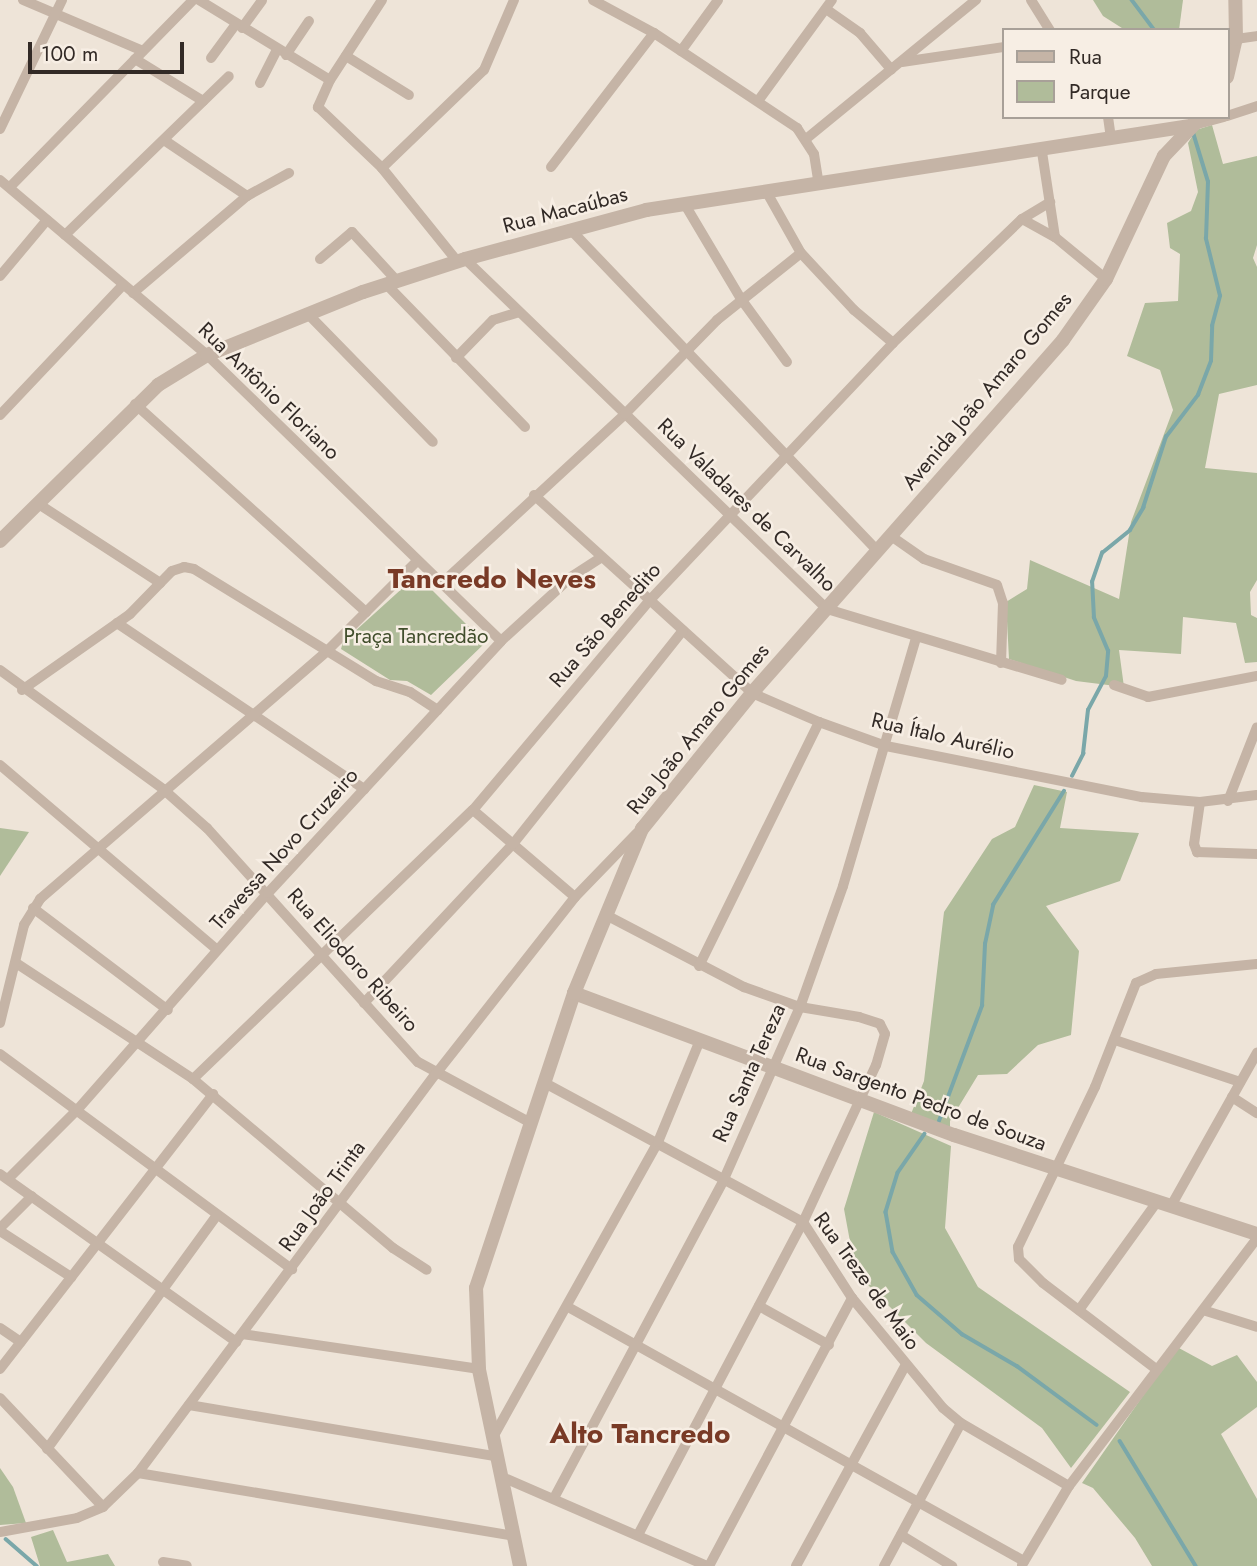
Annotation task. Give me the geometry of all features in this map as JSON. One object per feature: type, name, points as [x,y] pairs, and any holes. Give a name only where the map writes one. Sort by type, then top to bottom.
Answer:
[{"type":"street","points":[[23,0],[139,55],[203,101]]},
{"type":"street","points":[[0,129],[62,0]]},
{"type":"street","points":[[10,187],[193,0]]},
{"type":"street","points":[[199,0],[330,80],[382,0]]},
{"type":"street","points":[[211,58],[262,0]]},
{"type":"street","points":[[382,168],[484,70],[514,0]]},
{"type":"street","points":[[593,0],[619,5],[654,33],[758,101],[806,139],[814,154],[819,184]]},
{"type":"street","points":[[681,51],[718,0]]},
{"type":"street","points":[[806,139],[976,0]]},
{"type":"street","points":[[1031,0],[1049,28]]},
{"type":"street","points":[[1229,69],[1236,39],[1235,0]]},
{"type":"street","points":[[758,101],[829,5],[896,65]]},
{"type":"street","points":[[260,83],[309,21]]},
{"type":"street","points":[[551,167],[654,33]]},
{"type":"street","points":[[1236,39],[1257,36]]},
{"type":"street","points":[[896,65],[1002,47]]},
{"type":"street","points":[[346,56],[409,95]]},
{"type":"street","points":[[65,235],[229,76]]},
{"type":"street","name":"Rua Valadares de Carvalho","points":[[330,80],[319,99],[320,111],[382,168],[461,260],[519,312],[827,608],[916,638],[1062,680]]},
{"type":"street","name":"Rua Macaúbas","points":[[1229,116],[1257,106]]},
{"type":"street","points":[[1108,119],[1111,139]]},
{"type":"street","name":"Rua Macaúbas","points":[[0,541],[135,404],[207,355],[307,313],[392,283],[570,229],[684,203],[1042,152],[1140,136],[1198,121]]},
{"type":"street","name":"Avenida João Amaro Gomes","points":[[827,608],[1063,341],[1106,279],[1159,164],[1198,121]]},
{"type":"street","points":[[1140,136],[1155,146],[1159,164]]},
{"type":"street","points":[[164,140],[247,196]]},
{"type":"street","points":[[1042,152],[1055,237]]},
{"type":"street","points":[[133,293],[247,196],[289,173]]},
{"type":"street","name":"Rua Antônio Floriano","points":[[0,180],[207,355],[502,641]]},
{"type":"street","points":[[766,191],[801,253],[854,310],[893,344]]},
{"type":"street","name":"Rua São Benedito","points":[[193,1079],[473,810],[649,601],[893,344],[1022,219],[1050,202]]},
{"type":"street","points":[[684,203],[741,299],[787,362]]},
{"type":"street","points":[[0,276],[47,219]]},
{"type":"street","points":[[1022,219],[1055,237],[1106,279]]},
{"type":"street","points":[[570,229],[878,551]]},
{"type":"street","points":[[320,258],[352,232],[456,358],[525,427]]},
{"type":"street","points":[[441,584],[534,495],[625,414],[741,299],[801,253]]},
{"type":"street","points":[[0,415],[122,285]]},
{"type":"street","points":[[456,358],[493,320],[519,312]]},
{"type":"street","points":[[307,313],[433,442]]},
{"type":"street","points":[[135,404],[366,612]]},
{"type":"street","name":"Rua Ítalo Aurélio","points":[[534,495],[600,558],[752,693],[819,722],[886,746],[1080,786],[1200,802],[1228,801],[1257,795]]},
{"type":"street","points":[[37,503],[160,583]]},
{"type":"street","points":[[891,536],[924,559],[997,585],[1003,603],[1001,663]]},
{"type":"street","name":"Travessa Novo Cruzeiro","points":[[4,1177],[78,1109],[168,1010],[268,893],[502,641],[571,577],[600,558]]},
{"type":"street","points":[[0,1023],[24,925],[33,908],[163,789],[327,651],[417,561]]},
{"type":"street","points":[[22,690],[117,623],[173,570],[194,569],[327,651],[438,710]]},
{"type":"street","name":"Rua João Amaro Gomes","points":[[543,1082],[575,993],[642,829],[752,693],[827,608]]},
{"type":"street","points":[[117,623],[364,789]]},
{"type":"street","points":[[364,1003],[513,844],[683,631]]},
{"type":"street","name":"Rua Santa Tereza","points":[[554,1498],[724,1179],[774,1069],[800,1007],[886,746],[916,638]]},
{"type":"street","name":"Rua Eliodoro Ribeiro","points":[[0,670],[22,690],[163,789],[268,893],[364,1003],[435,1075],[529,1122]]},
{"type":"street","points":[[1114,685],[1147,697],[1257,676]]},
{"type":"street","points":[[699,966],[819,722]]},
{"type":"street","points":[[1228,801],[1257,727]]},
{"type":"street","points":[[0,765],[218,950]]},
{"type":"street","points":[[1200,802],[1195,849],[1202,854],[1257,854]]},
{"type":"street","points":[[473,810],[575,897]]},
{"type":"street","name":"Rua João Trinta","points":[[0,1532],[77,1518],[103,1507],[138,1473],[435,1075],[575,897],[642,829]]},
{"type":"street","points":[[33,908],[168,1010]]},
{"type":"street","points":[[606,915],[699,966],[800,1007],[839,1012],[884,1029],[883,1046],[803,1222],[717,1390],[638,1535]]},
{"type":"street","points":[[16,963],[193,1079],[340,1204],[427,1270]]},
{"type":"street","points":[[1156,1369],[1079,1310],[1019,1259],[1021,1237],[1056,1170],[1115,1040],[1136,984],[1156,974],[1257,964]]},
{"type":"street","name":"Rua Sargento Pedro de Souza","points":[[575,993],[858,1100],[1056,1170],[1257,1236]]},
{"type":"street","points":[[492,1439],[658,1142],[701,1040]]},
{"type":"street","points":[[1115,1040],[1240,1082]]},
{"type":"street","points":[[1079,1310],[1164,1204],[1257,1053]]},
{"type":"street","points":[[0,1054],[292,1269]]},
{"type":"street","points":[[520,1566],[495,1456],[479,1369],[475,1323],[479,1273],[543,1082]]},
{"type":"street","name":"Rua Treze de Maio","points":[[543,1082],[803,1222],[852,1297],[905,1366],[961,1423],[1069,1486]]},
{"type":"street","points":[[0,1369],[153,1168],[213,1094]]},
{"type":"street","points":[[1232,1097],[1257,1113]]},
{"type":"street","points":[[4,1177],[165,1290],[239,1338],[479,1369]]},
{"type":"street","points":[[32,1196],[0,1229],[71,1277]]},
{"type":"street","points":[[47,1449],[217,1215]]},
{"type":"street","points":[[568,1307],[1022,1563],[1069,1486],[1156,1369],[1206,1311],[1257,1236]]},
{"type":"street","points":[[500,1476],[708,1566],[829,1345],[852,1297]]},
{"type":"street","points":[[759,1306],[829,1345]]},
{"type":"street","points":[[1206,1311],[1257,1327]]},
{"type":"street","points":[[0,1328],[21,1342]]},
{"type":"street","points":[[796,1566],[905,1366]]},
{"type":"street","points":[[0,1398],[103,1507]]},
{"type":"street","points":[[189,1405],[495,1456]]},
{"type":"street","points":[[884,1566],[961,1423]]},
{"type":"street","points":[[138,1473],[514,1536]]},
{"type":"street","points":[[901,1535],[952,1566]]},
{"type":"street","points":[[163,1562],[187,1566]]},
{"type":"green space","points":[[1093,0],[1183,0],[1179,28],[1122,28],[1103,16]]},
{"type":"green space","points":[[1212,125],[1223,164],[1257,156],[1257,245],[1253,258],[1257,267],[1257,385],[1219,394],[1205,468],[1257,473],[1257,580],[1250,592],[1251,615],[1257,618],[1257,662],[1245,663],[1236,623],[1183,617],[1181,654],[1119,650],[1124,687],[1076,681],[1009,659],[1006,602],[1027,589],[1030,560],[1119,599],[1131,522],[1173,410],[1160,370],[1127,356],[1145,303],[1178,301],[1180,254],[1170,248],[1167,223],[1191,211],[1198,192],[1188,143],[1196,130]]},
{"type":"green space","name":"Praça Tancredão","points":[[417,575],[485,643],[431,695],[407,681],[390,680],[341,649],[343,642]]},
{"type":"green space","points":[[1034,785],[1067,792],[1060,828],[1139,833],[1120,881],[1046,906],[1079,951],[1071,1035],[1038,1045],[1007,1074],[978,1075],[950,1121],[950,1128],[911,1114],[924,1081],[944,912],[992,839],[1015,827]]},
{"type":"green space","points":[[0,828],[29,832],[0,876]]},
{"type":"green space","points":[[874,1112],[951,1146],[945,1228],[978,1287],[1130,1392],[1071,1468],[1042,1428],[926,1343],[866,1283],[851,1247],[844,1209]]},
{"type":"green space","points":[[1177,1347],[1212,1366],[1237,1355],[1257,1382],[1257,1407],[1221,1434],[1257,1499],[1257,1566],[1152,1566],[1135,1538],[1093,1488],[1082,1483]]},
{"type":"green space","points":[[0,1468],[13,1487],[26,1523],[0,1525]]},
{"type":"green space","points":[[53,1530],[67,1562],[108,1554],[115,1566],[40,1566],[31,1537]]},
{"type":"waterway","points":[[1132,0],[1153,28]]},
{"type":"waterway","points":[[1072,776],[1083,754],[1088,710],[1106,676],[1108,651],[1094,618],[1092,582],[1102,553],[1130,530],[1143,508],[1166,437],[1198,395],[1211,361],[1212,326],[1220,296],[1206,239],[1208,182],[1193,133]]},
{"type":"waterway","points":[[939,1121],[982,1006],[985,944],[993,905],[1064,791]]},
{"type":"waterway","points":[[925,1134],[898,1173],[886,1212],[893,1252],[917,1295],[962,1334],[1017,1366],[1097,1425]]},
{"type":"waterway","points":[[1120,1441],[1196,1566]]},
{"type":"waterway","points":[[6,1539],[37,1566]]},
{"type":"district","name":"Tancredo Neves","points":[[492,579]]},
{"type":"district","name":"Alto Tancredo","points":[[640,1434]]}]
